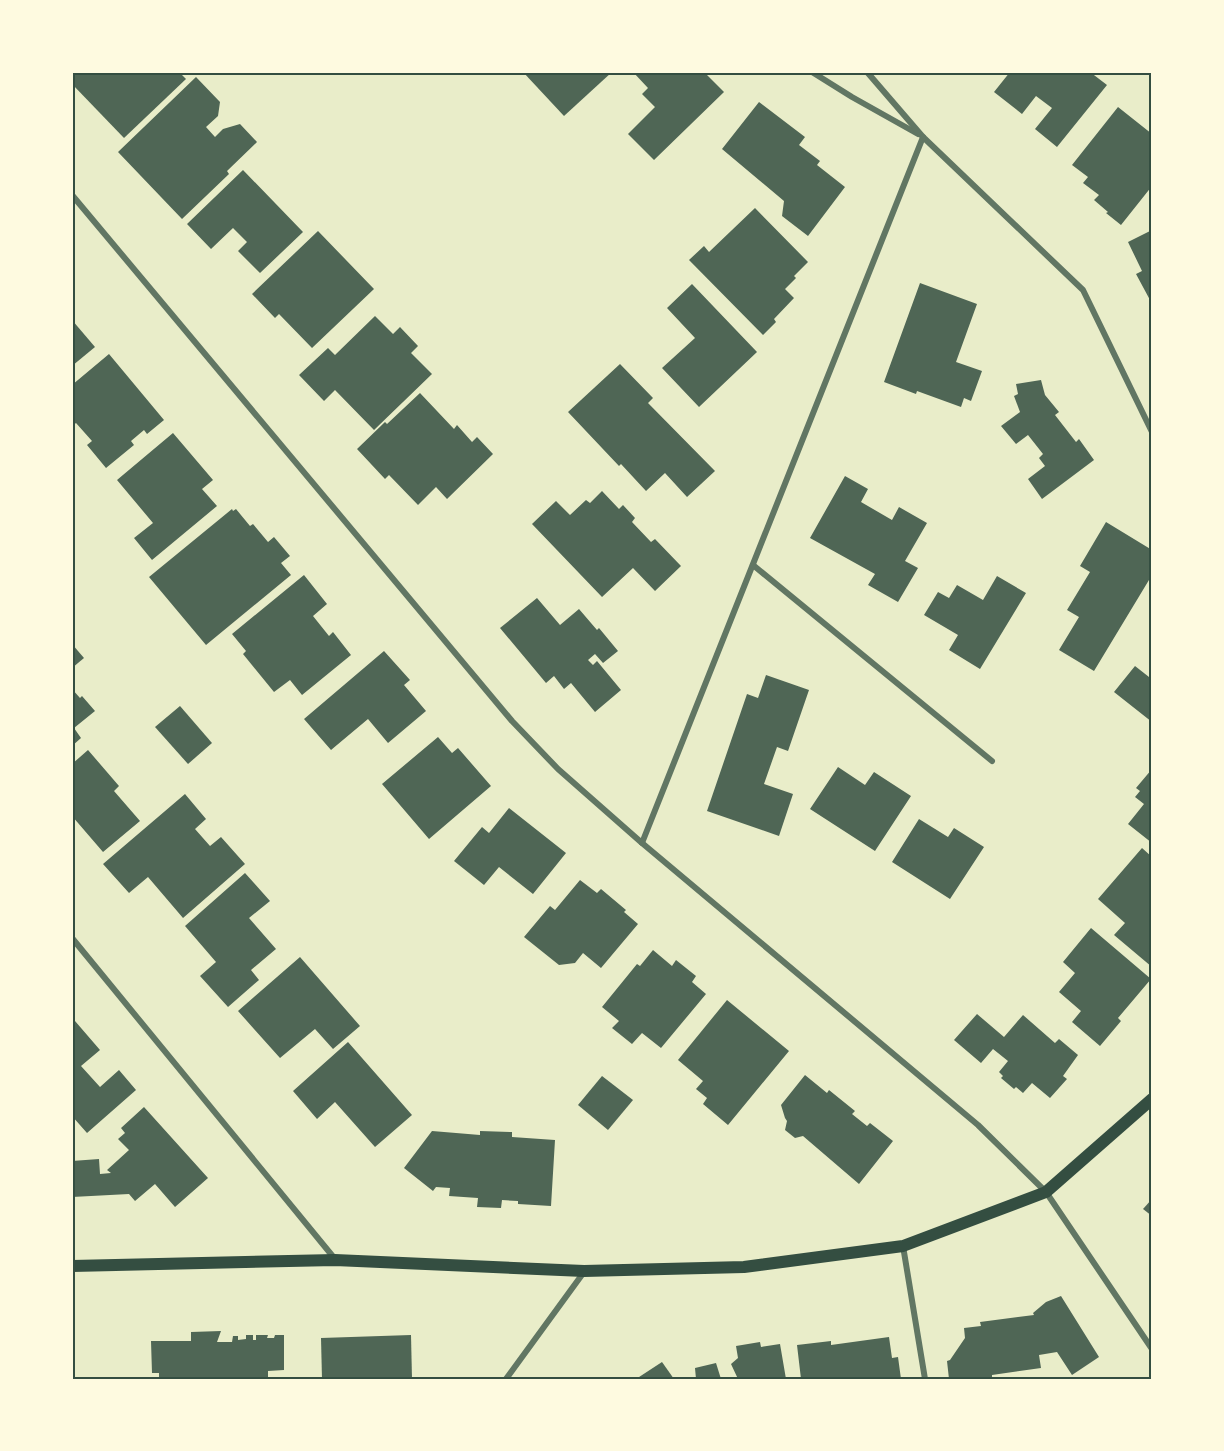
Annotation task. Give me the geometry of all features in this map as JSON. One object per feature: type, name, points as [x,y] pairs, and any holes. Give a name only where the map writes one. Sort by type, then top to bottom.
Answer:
[{"type":"main road","points":[[72,1266],[335,1260],[584,1272],[744,1268],[903,1246],[1046,1192],[1152,1099]]},
{"type":"street","points":[[812,72],[923,137]]},
{"type":"street","points":[[867,72],[923,137],[1083,290],[1152,432]]},
{"type":"street","points":[[642,843],[923,137]]},
{"type":"street","points":[[72,195],[512,721],[558,769],[642,843],[978,1125],[1046,1192],[1152,1349]]},
{"type":"street","points":[[753,565],[992,761]]},
{"type":"street","points":[[72,938],[335,1260]]},
{"type":"street","points":[[903,1246],[925,1379]]},
{"type":"street","points":[[506,1379],[584,1272]]},
{"type":"building","points":[[72,72],[179,72],[186,79],[124,138],[72,84]]},
{"type":"building","points":[[523,72],[612,72],[564,116]]},
{"type":"building","points":[[633,72],[704,72],[724,92],[654,160],[628,134],[655,107],[642,94],[648,88]]},
{"type":"building","points":[[1010,72],[1090,72],[1107,85],[1057,147],[1035,129],[1052,108],[1036,96],[1022,114],[994,92]]},
{"type":"building","points":[[196,77],[220,102],[218,116],[206,127],[215,137],[223,129],[240,124],[257,142],[227,171],[229,174],[182,219],[118,152]]},
{"type":"building","points":[[759,102],[805,137],[799,145],[820,161],[817,165],[845,187],[808,236],[782,216],[784,201],[722,149]]},
{"type":"building","points":[[1118,107],[1152,134],[1152,186],[1121,225],[1094,200],[1099,195],[1083,183],[1088,177],[1072,165]]},
{"type":"building","points":[[243,170],[303,232],[260,273],[238,251],[247,242],[233,228],[211,249],[187,224]]},
{"type":"building","points":[[755,208],[808,262],[785,289],[794,298],[774,319],[776,322],[763,335],[689,260],[704,246],[709,252]]},
{"type":"building","points":[[1152,230],[1152,299],[1150,300],[1136,274],[1142,271],[1128,242]]},
{"type":"building","points":[[318,231],[374,289],[312,348],[279,314],[275,318],[252,294]]},
{"type":"building","points":[[920,283],[977,304],[956,362],[982,371],[971,401],[964,398],[961,407],[884,382]]},
{"type":"building","points":[[692,284],[757,352],[699,407],[662,368],[695,338],[667,308]]},
{"type":"building","points":[[375,316],[393,334],[400,327],[418,346],[411,353],[432,374],[374,430],[335,390],[324,401],[299,375],[328,348],[335,355]]},
{"type":"building","points":[[72,320],[95,347],[72,366]]},
{"type":"building","points":[[109,354],[164,420],[147,434],[144,430],[131,441],[134,445],[106,468],[87,445],[92,441],[76,423],[72,426],[72,385]]},
{"type":"building","points":[[620,364],[653,398],[648,403],[715,471],[687,497],[665,473],[646,491],[568,412]]},
{"type":"building","points":[[1041,380],[1045,395],[1059,412],[1055,415],[1076,442],[1079,439],[1094,460],[1042,499],[1028,479],[1045,466],[1039,458],[1043,454],[1028,435],[1016,444],[1001,426],[1020,412],[1014,396],[1018,394],[1016,384]]},
{"type":"building","points":[[420,393],[454,429],[457,425],[472,442],[477,437],[493,454],[447,499],[436,487],[418,505],[389,475],[385,479],[357,449]]},
{"type":"building","points":[[173,433],[213,480],[202,489],[217,506],[152,560],[134,538],[153,523],[117,480]]},
{"type":"building","points":[[845,476],[868,489],[861,502],[892,520],[899,507],[927,523],[905,561],[918,568],[898,602],[868,585],[875,574],[810,538]]},
{"type":"building","points":[[602,491],[619,509],[623,505],[635,518],[632,522],[651,542],[655,539],[681,566],[655,591],[633,568],[602,597],[532,524],[556,501],[570,515],[586,500],[590,503]]},
{"type":"building","points":[[232,509],[233,511],[236,509],[250,526],[253,524],[268,542],[274,537],[290,556],[281,563],[291,575],[206,645],[149,577]]},
{"type":"building","points":[[1106,522],[1152,550],[1152,575],[1094,671],[1059,650],[1079,617],[1067,610],[1090,572],[1080,566]]},
{"type":"building","points":[[304,575],[327,604],[313,616],[329,636],[333,632],[351,655],[302,695],[290,680],[274,692],[243,654],[246,651],[232,634]]},
{"type":"building","points":[[997,576],[1026,593],[980,669],[949,650],[958,635],[924,615],[938,592],[949,598],[957,585],[983,600]]},
{"type":"building","points":[[537,598],[560,625],[579,609],[618,651],[603,663],[595,654],[588,660],[593,665],[597,661],[621,690],[595,712],[571,683],[564,689],[554,676],[546,683],[500,628]]},
{"type":"building","points":[[72,644],[84,658],[72,668]]},
{"type":"building","points":[[384,651],[410,680],[404,685],[426,711],[388,743],[368,719],[331,750],[304,719]]},
{"type":"building","points":[[1135,666],[1149,677],[1152,673],[1152,722],[1114,692]]},
{"type":"building","points":[[766,675],[809,690],[788,751],[777,747],[764,784],[793,794],[779,836],[707,811],[747,694],[758,698]]},
{"type":"building","points":[[72,689],[80,698],[82,696],[95,711],[74,728],[81,738],[72,746]]},
{"type":"building","points":[[180,706],[212,743],[188,764],[155,727]]},
{"type":"building","points":[[438,737],[452,753],[458,748],[491,786],[429,839],[382,784]]},
{"type":"building","points":[[88,750],[119,786],[114,791],[140,821],[103,852],[72,816],[72,764]]},
{"type":"building","points":[[838,767],[865,785],[874,772],[911,796],[875,851],[810,809]]},
{"type":"building","points":[[1152,769],[1152,843],[1128,824],[1144,804],[1135,797],[1140,791],[1136,788]]},
{"type":"building","points":[[185,794],[206,819],[195,829],[210,846],[221,837],[245,864],[183,918],[148,877],[129,893],[103,864]]},
{"type":"building","points":[[509,808],[566,853],[533,894],[499,867],[484,885],[454,861],[482,827],[489,833]]},
{"type":"building","points":[[919,819],[948,837],[954,828],[984,847],[950,899],[892,862]]},
{"type":"building","points":[[1142,848],[1152,857],[1152,967],[1114,935],[1125,923],[1098,899]]},
{"type":"building","points":[[245,873],[270,901],[249,918],[276,949],[251,970],[259,980],[228,1007],[200,976],[216,962],[185,926]]},
{"type":"building","points":[[580,880],[597,893],[601,889],[626,910],[624,912],[638,924],[601,968],[583,953],[575,963],[559,965],[524,937],[550,906],[555,910]]},
{"type":"building","points":[[1091,928],[1151,979],[1118,1018],[1121,1021],[1100,1046],[1072,1022],[1081,1011],[1059,992],[1075,973],[1063,962]]},
{"type":"building","points":[[653,950],[672,966],[676,960],[696,976],[692,982],[706,994],[661,1048],[642,1033],[632,1044],[612,1028],[619,1021],[602,1007],[637,964],[640,966]]},
{"type":"building","points":[[300,957],[360,1026],[333,1049],[315,1029],[280,1058],[238,1011]]},
{"type":"building","points":[[727,1000],[789,1051],[728,1125],[703,1104],[707,1098],[696,1089],[703,1081],[678,1060]]},
{"type":"building","points":[[977,1014],[1004,1037],[1023,1015],[1055,1043],[1059,1039],[1078,1055],[1063,1076],[1067,1079],[1050,1098],[1032,1083],[1023,1093],[1001,1078],[1003,1076],[999,1072],[1008,1061],[993,1049],[981,1063],[954,1040]]},
{"type":"building","points":[[75,1021],[100,1050],[81,1066],[100,1087],[119,1070],[136,1090],[87,1133],[72,1116],[72,1024]]},
{"type":"building","points":[[348,1042],[412,1115],[375,1147],[335,1102],[317,1119],[293,1091]]},
{"type":"building","points":[[805,1075],[827,1093],[829,1090],[855,1111],[852,1114],[867,1126],[870,1123],[893,1141],[859,1184],[803,1136],[795,1138],[785,1130],[787,1121],[781,1105]]},
{"type":"building","points":[[602,1076],[633,1100],[608,1130],[578,1105]]},
{"type":"building","points":[[144,1107],[208,1178],[175,1207],[155,1184],[135,1201],[129,1194],[72,1197],[72,1161],[99,1159],[100,1174],[111,1173],[107,1170],[129,1150],[118,1139],[125,1133],[121,1128]]},
{"type":"building","points":[[432,1131],[480,1135],[480,1131],[512,1132],[512,1137],[555,1140],[551,1206],[518,1204],[518,1201],[502,1200],[501,1208],[477,1207],[478,1198],[449,1196],[450,1188],[436,1187],[433,1191],[404,1168]]},
{"type":"building","points":[[1152,1199],[1152,1216],[1143,1209]]},
{"type":"building","points":[[1061,1296],[1099,1357],[1072,1375],[1057,1352],[1039,1355],[1041,1368],[992,1375],[992,1379],[949,1379],[947,1361],[965,1338],[964,1328],[981,1326],[980,1322],[1034,1315],[1033,1313],[1046,1302]]},
{"type":"building","points":[[221,1331],[217,1342],[232,1342],[233,1336],[238,1336],[238,1340],[246,1339],[246,1335],[253,1335],[253,1340],[256,1340],[256,1335],[268,1335],[267,1338],[274,1338],[275,1335],[284,1335],[284,1370],[268,1371],[268,1379],[159,1379],[159,1373],[152,1373],[151,1341],[191,1341],[191,1332]]},
{"type":"building","points":[[411,1335],[412,1379],[322,1379],[321,1338]]},
{"type":"building","points":[[889,1337],[892,1358],[898,1357],[901,1379],[801,1379],[797,1345],[831,1341],[831,1345]]},
{"type":"building","points":[[760,1342],[761,1347],[780,1344],[786,1379],[738,1379],[731,1364],[738,1358],[736,1346]]},
{"type":"building","points":[[662,1362],[674,1379],[636,1379]]},
{"type":"building","points":[[716,1363],[721,1379],[696,1379],[695,1368]]}]
